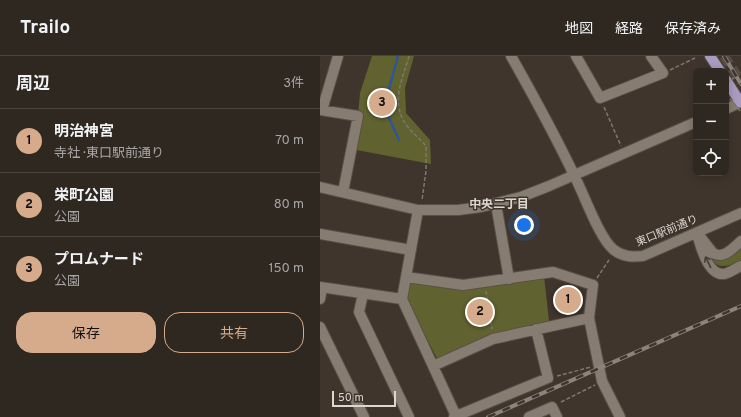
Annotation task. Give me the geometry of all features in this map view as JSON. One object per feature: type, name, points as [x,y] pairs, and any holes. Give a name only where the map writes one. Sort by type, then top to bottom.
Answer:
[{"type":"main road","points":[[711,57],[718,68]]},
{"type":"main road","points":[[729,80],[741,106]]},
{"type":"street","points":[[338,56],[321,110],[358,116],[343,192]]},
{"type":"street","name":"東口駅前通り","points":[[511,56],[575,175],[604,240],[614,250],[627,256],[643,256],[741,213]]},
{"type":"street","points":[[576,56],[600,98],[663,73],[651,56]]},
{"type":"street","points":[[729,108],[741,106]]},
{"type":"street","points":[[320,187],[420,210],[458,210],[496,204],[521,197],[575,175],[693,123]]},
{"type":"street","points":[[496,204],[509,279]]},
{"type":"street","points":[[420,210],[402,299],[455,417],[548,378],[536,329]]},
{"type":"street","points":[[697,233],[716,255],[724,254],[741,241]]},
{"type":"street","points":[[697,233],[701,248],[714,272],[725,274],[741,266]]},
{"type":"street","points":[[320,234],[411,250]]},
{"type":"street","points":[[406,277],[463,285],[553,272],[593,285],[589,318],[598,365],[602,381],[620,417]]},
{"type":"street","points":[[320,299],[321,288],[402,299]]},
{"type":"street","points":[[363,294],[359,312],[409,417]]},
{"type":"street","points":[[433,366],[493,339],[589,318]]},
{"type":"street","points":[[320,327],[364,417]]},
{"type":"street","points":[[529,417],[552,407],[557,417]]},
{"type":"path","points":[[409,56],[397,97],[404,120],[426,146],[426,171],[420,210]]},
{"type":"path","points":[[663,73],[695,58]]},
{"type":"path","points":[[729,96],[741,106]]},
{"type":"path","points":[[600,98],[621,146]]},
{"type":"path","points":[[593,285],[608,260]]},
{"type":"path","points":[[485,282],[493,339]]},
{"type":"path","points":[[548,378],[598,365]]},
{"type":"path","points":[[552,407],[602,381]]},
{"type":"green space","points":[[372,56],[414,56],[405,88],[406,113],[430,140],[431,164],[351,149],[358,116],[360,93]]},
{"type":"green space","points":[[741,246],[741,260],[737,262],[722,266],[711,260],[712,258],[725,259]]},
{"type":"green space","points":[[544,276],[549,321],[490,335],[438,360],[407,302],[411,279],[463,286]]},
{"type":"waterway","points":[[398,56],[384,107],[399,140]]},
{"type":"tunnel","points":[[724,56],[741,82]]},
{"type":"railway","points":[[724,56],[741,84]]},
{"type":"railway","points":[[488,417],[741,306]]},
{"type":"place","name":"プロムナード","points":[[382,103]]},
{"type":"place","name":"明治神宮","points":[[568,300]]},
{"type":"place","name":"栄町公園","points":[[480,312]]},
{"type":"district","name":"中央二丁目","points":[[499,205]]}]
